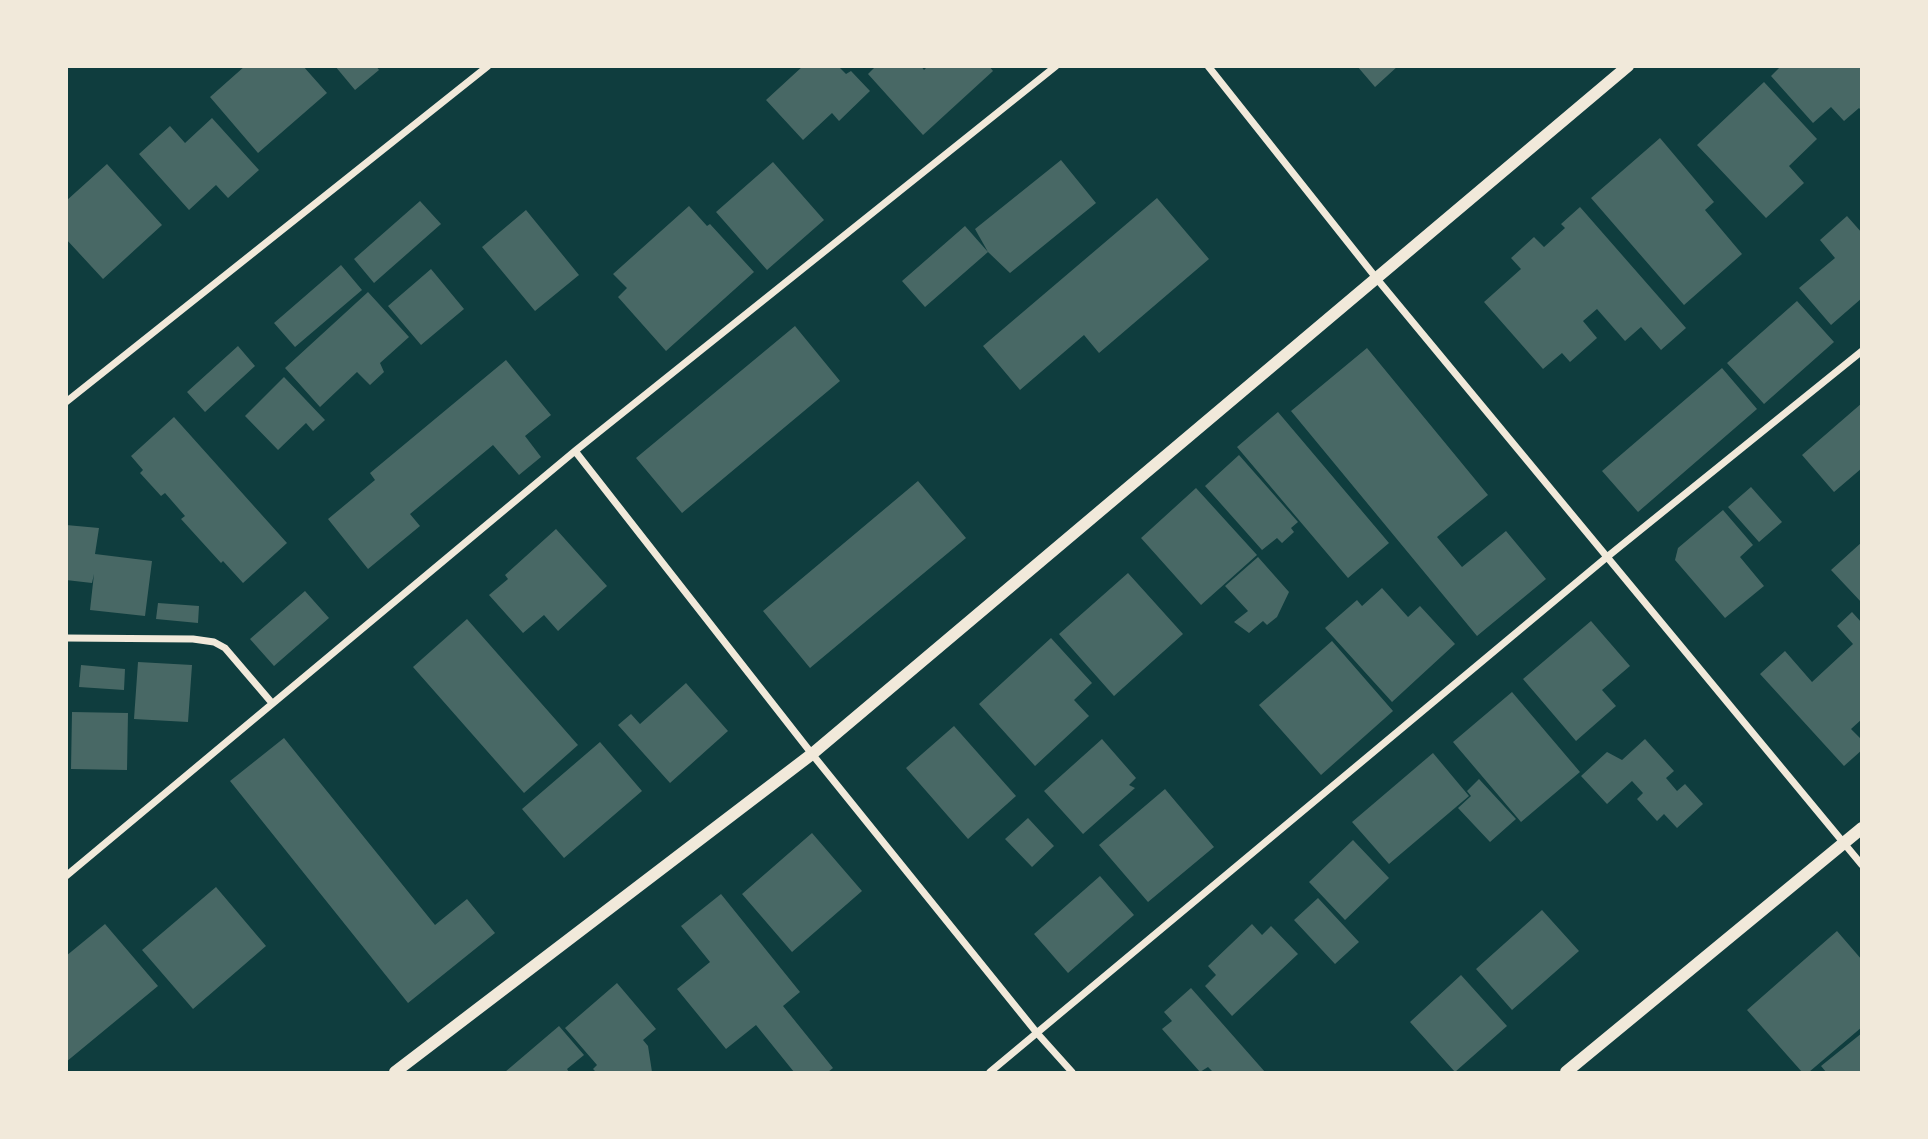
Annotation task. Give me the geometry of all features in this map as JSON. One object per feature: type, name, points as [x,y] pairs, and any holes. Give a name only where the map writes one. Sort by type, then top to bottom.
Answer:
[{"type":"street","points":[[66,402],[488,66]]},
{"type":"street","points":[[66,876],[575,451],[1056,66]]},
{"type":"street","points":[[1208,66],[1377,279],[1861,865]]},
{"type":"street","points":[[396,1073],[812,754],[1628,66]]},
{"type":"street","points":[[990,1073],[1607,557],[1861,351]]},
{"type":"street","points":[[575,451],[812,754],[1072,1073]]},
{"type":"street","points":[[66,638],[193,639],[214,642],[225,648],[272,703]]},
{"type":"street","points":[[1566,1073],[1861,828]]},
{"type":"building","points":[[245,66],[303,66],[327,93],[258,153],[210,97]]},
{"type":"building","points":[[335,66],[376,66],[379,70],[355,90]]},
{"type":"building","points":[[803,66],[838,66],[846,74],[851,71],[870,91],[839,121],[832,113],[803,140],[766,100]]},
{"type":"building","points":[[876,66],[921,66],[924,70],[928,66],[989,66],[993,71],[923,135],[868,74]]},
{"type":"building","points":[[1357,66],[1398,66],[1375,87]]},
{"type":"building","points":[[1781,66],[1862,66],[1862,111],[1859,108],[1844,121],[1831,107],[1813,123],[1771,76]]},
{"type":"building","points":[[1764,82],[1817,139],[1789,166],[1804,183],[1766,218],[1697,145]]},
{"type":"building","points":[[212,118],[259,170],[228,198],[216,185],[189,210],[139,154],[170,126],[185,143]]},
{"type":"building","points":[[1660,138],[1714,202],[1705,210],[1742,254],[1684,305],[1591,198]]},
{"type":"building","points":[[1061,160],[1096,203],[1010,273],[988,252],[975,229]]},
{"type":"building","points":[[773,162],[824,220],[767,270],[716,212]]},
{"type":"building","points":[[107,164],[162,225],[103,279],[66,239],[66,201]]},
{"type":"building","points":[[1157,198],[1209,259],[1099,353],[1084,335],[1020,390],[983,346]]},
{"type":"building","points":[[420,201],[441,224],[374,283],[354,259]]},
{"type":"building","points":[[689,206],[707,226],[710,224],[754,272],[666,351],[618,297],[627,288],[613,274]]},
{"type":"building","points":[[1580,207],[1686,328],[1661,350],[1641,327],[1625,341],[1597,309],[1583,321],[1597,338],[1570,362],[1562,353],[1543,369],[1484,302],[1521,269],[1511,258],[1534,237],[1544,247],[1565,228],[1561,224]]},
{"type":"building","points":[[526,210],[579,275],[535,311],[482,247]]},
{"type":"building","points":[[1847,216],[1862,233],[1862,298],[1831,325],[1799,288],[1835,258],[1820,240]]},
{"type":"building","points":[[965,226],[988,252],[925,307],[902,281]]},
{"type":"building","points":[[341,265],[362,290],[295,347],[274,323]]},
{"type":"building","points":[[431,269],[464,309],[421,345],[388,306]]},
{"type":"building","points":[[368,292],[409,337],[380,363],[384,372],[370,385],[357,372],[320,407],[285,368]]},
{"type":"building","points":[[1797,301],[1834,342],[1764,404],[1727,363]]},
{"type":"building","points":[[795,326],[840,381],[682,513],[636,458]]},
{"type":"building","points":[[238,346],[255,366],[205,412],[187,392]]},
{"type":"building","points":[[1367,348],[1488,495],[1437,537],[1462,567],[1506,531],[1546,579],[1477,636],[1291,411]]},
{"type":"building","points":[[506,360],[551,415],[525,436],[541,457],[519,475],[493,445],[410,514],[420,526],[368,569],[328,519],[375,480],[370,473]]},
{"type":"building","points":[[1722,368],[1757,409],[1638,512],[1602,471]]},
{"type":"building","points":[[284,377],[325,420],[313,431],[306,423],[278,450],[245,416]]},
{"type":"building","points":[[1862,403],[1862,468],[1834,492],[1802,455]]},
{"type":"building","points":[[1278,412],[1389,543],[1348,578],[1237,447]]},
{"type":"building","points":[[174,417],[287,543],[243,583],[181,519],[185,516],[165,493],[161,496],[140,473],[143,470],[131,456]]},
{"type":"building","points":[[1239,455],[1298,522],[1291,528],[1294,532],[1282,543],[1277,538],[1262,550],[1205,486]]},
{"type":"building","points":[[918,481],[966,538],[810,668],[763,611]]},
{"type":"building","points":[[1751,487],[1782,522],[1759,542],[1728,507]]},
{"type":"building","points":[[1196,488],[1257,555],[1201,605],[1141,538]]},
{"type":"building","points":[[1723,510],[1753,545],[1740,557],[1764,586],[1725,618],[1675,560],[1678,548]]},
{"type":"building","points":[[66,525],[99,528],[95,554],[152,561],[145,616],[90,610],[94,574],[92,583],[66,580]]},
{"type":"building","points":[[556,529],[607,586],[558,631],[544,615],[523,633],[489,595],[508,579],[505,575]]},
{"type":"building","points":[[1862,542],[1862,603],[1831,570]]},
{"type":"building","points":[[1258,557],[1289,592],[1277,617],[1267,625],[1263,621],[1249,633],[1234,622],[1248,611],[1225,586]]},
{"type":"building","points":[[1128,573],[1183,634],[1114,696],[1059,634]]},
{"type":"building","points":[[1382,588],[1408,617],[1420,606],[1455,644],[1392,702],[1325,628],[1357,600],[1362,606]]},
{"type":"building","points":[[305,591],[329,618],[274,666],[250,639]]},
{"type":"building","points":[[158,603],[199,606],[198,623],[156,619]]},
{"type":"building","points":[[1852,612],[1862,623],[1862,719],[1851,729],[1862,740],[1862,750],[1844,766],[1760,674],[1785,651],[1812,682],[1853,644],[1837,626]]},
{"type":"building","points":[[467,619],[578,745],[524,793],[413,667]]},
{"type":"building","points":[[1591,621],[1630,666],[1602,690],[1616,706],[1576,741],[1523,679]]},
{"type":"building","points":[[1051,638],[1092,683],[1074,700],[1089,716],[1035,766],[979,704]]},
{"type":"building","points":[[1332,641],[1393,711],[1321,775],[1259,705]]},
{"type":"building","points":[[138,662],[192,665],[188,722],[134,719]]},
{"type":"building","points":[[81,665],[125,669],[124,690],[79,687]]},
{"type":"building","points":[[686,683],[728,731],[670,783],[618,725],[631,714],[640,724]]},
{"type":"building","points":[[1512,692],[1580,772],[1521,822],[1453,742]]},
{"type":"building","points":[[72,712],[128,713],[127,770],[71,769]]},
{"type":"building","points":[[954,726],[1016,796],[968,839],[906,768]]},
{"type":"building","points":[[284,738],[435,925],[467,899],[495,933],[408,1003],[230,781]]},
{"type":"building","points":[[1102,739],[1136,778],[1129,785],[1135,788],[1083,834],[1044,791]]},
{"type":"building","points":[[1645,739],[1674,771],[1666,778],[1677,791],[1685,784],[1703,804],[1677,828],[1664,814],[1657,821],[1637,799],[1643,793],[1632,781],[1607,804],[1581,776],[1607,752],[1622,760]]},
{"type":"building","points":[[600,742],[642,791],[564,858],[522,809]]},
{"type":"building","points":[[1433,753],[1469,796],[1389,864],[1352,822]]},
{"type":"building","points":[[1479,779],[1516,819],[1490,842],[1458,808],[1471,796],[1467,791]]},
{"type":"building","points":[[1165,789],[1214,847],[1148,902],[1099,845]]},
{"type":"building","points":[[1028,818],[1054,846],[1032,867],[1005,839]]},
{"type":"building","points":[[812,833],[862,891],[792,952],[742,894]]},
{"type":"building","points":[[1353,840],[1389,878],[1345,920],[1309,882]]},
{"type":"building","points":[[1100,876],[1134,915],[1068,973],[1034,934]]},
{"type":"building","points":[[216,887],[266,946],[193,1009],[142,950]]},
{"type":"building","points":[[721,894],[800,992],[783,1006],[833,1068],[828,1072],[794,1072],[756,1025],[726,1049],[677,989],[710,962],[681,926]]},
{"type":"building","points":[[1318,898],[1359,942],[1335,964],[1294,920]]},
{"type":"building","points":[[1542,910],[1579,951],[1512,1010],[1476,969]]},
{"type":"building","points":[[105,924],[158,986],[66,1062],[66,956]]},
{"type":"building","points":[[1252,924],[1262,935],[1271,926],[1298,954],[1232,1016],[1205,986],[1216,975],[1208,966]]},
{"type":"building","points":[[1837,931],[1862,960],[1862,1027],[1809,1072],[1802,1072],[1747,1010]]},
{"type":"building","points":[[1461,975],[1507,1026],[1455,1072],[1410,1022]]},
{"type":"building","points":[[617,983],[656,1029],[643,1040],[648,1046],[652,1072],[596,1072],[593,1069],[597,1065],[565,1028]]},
{"type":"building","points":[[1191,988],[1265,1072],[1213,1072],[1208,1067],[1200,1072],[1162,1029],[1172,1021],[1164,1012]]},
{"type":"building","points":[[559,1026],[584,1055],[567,1069],[569,1072],[505,1072]]},
{"type":"building","points":[[1862,1033],[1862,1072],[1826,1072],[1821,1066]]}]
